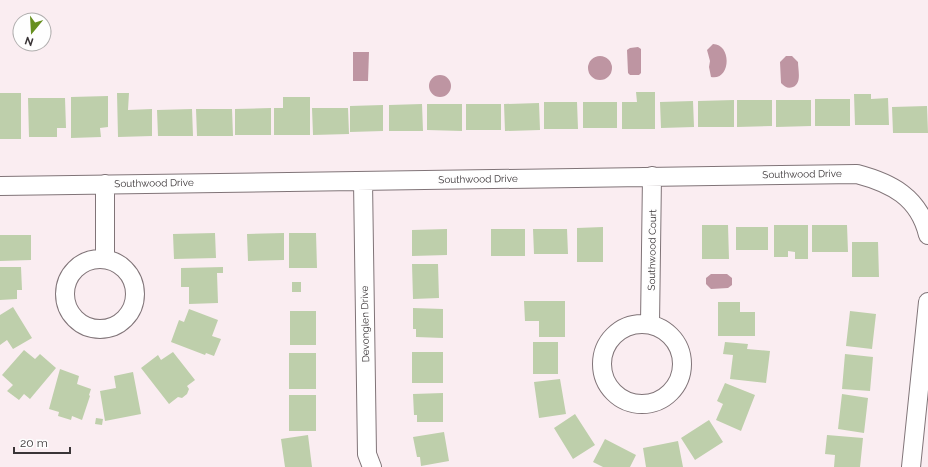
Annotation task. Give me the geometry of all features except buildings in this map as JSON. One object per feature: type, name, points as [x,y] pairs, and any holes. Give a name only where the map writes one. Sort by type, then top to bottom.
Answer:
[{"type":"street","name":"Southwood Drive","points":[[0,186],[857,174],[875,179],[896,188],[913,204],[925,223],[928,235]]},
{"type":"street","name":"Southwood Court","points":[[650,324],[652,176]]},
{"type":"street","name":"Devonglen Drive","points":[[363,181],[367,454],[372,467]]},
{"type":"street","points":[[105,184],[105,259]]},
{"type":"street","points":[[911,467],[928,302]]},
{"type":"street","points":[[650,324],[670,335],[678,346],[682,358],[681,371],[677,383],[669,393],[658,400],[646,403],[632,402],[621,397],[611,388],[604,377],[602,363],[604,350],[611,339],[621,330],[633,325],[650,324]]},
{"type":"shaded area","points":[[713,44],[724,50],[726,55],[727,62],[725,68],[722,74],[718,77],[711,77],[709,67],[710,61],[707,50]]},
{"type":"shaded area","points":[[638,47],[641,49],[641,73],[639,75],[630,75],[628,73],[627,50]]},
{"type":"shaded area","points":[[353,52],[369,52],[368,81],[353,81]]},
{"type":"shaded area","points":[[600,56],[608,60],[612,68],[608,76],[600,80],[592,76],[588,68],[592,60]]},
{"type":"shaded area","points":[[786,56],[792,56],[798,62],[798,83],[791,88],[784,86],[781,83],[780,62]]},
{"type":"shaded area","points":[[440,75],[444,76],[450,82],[450,90],[444,96],[440,97],[436,96],[430,90],[429,86],[430,82],[436,76]]},
{"type":"shaded area","points":[[711,274],[727,274],[732,278],[732,285],[728,288],[711,289],[706,284],[706,278]]}]
